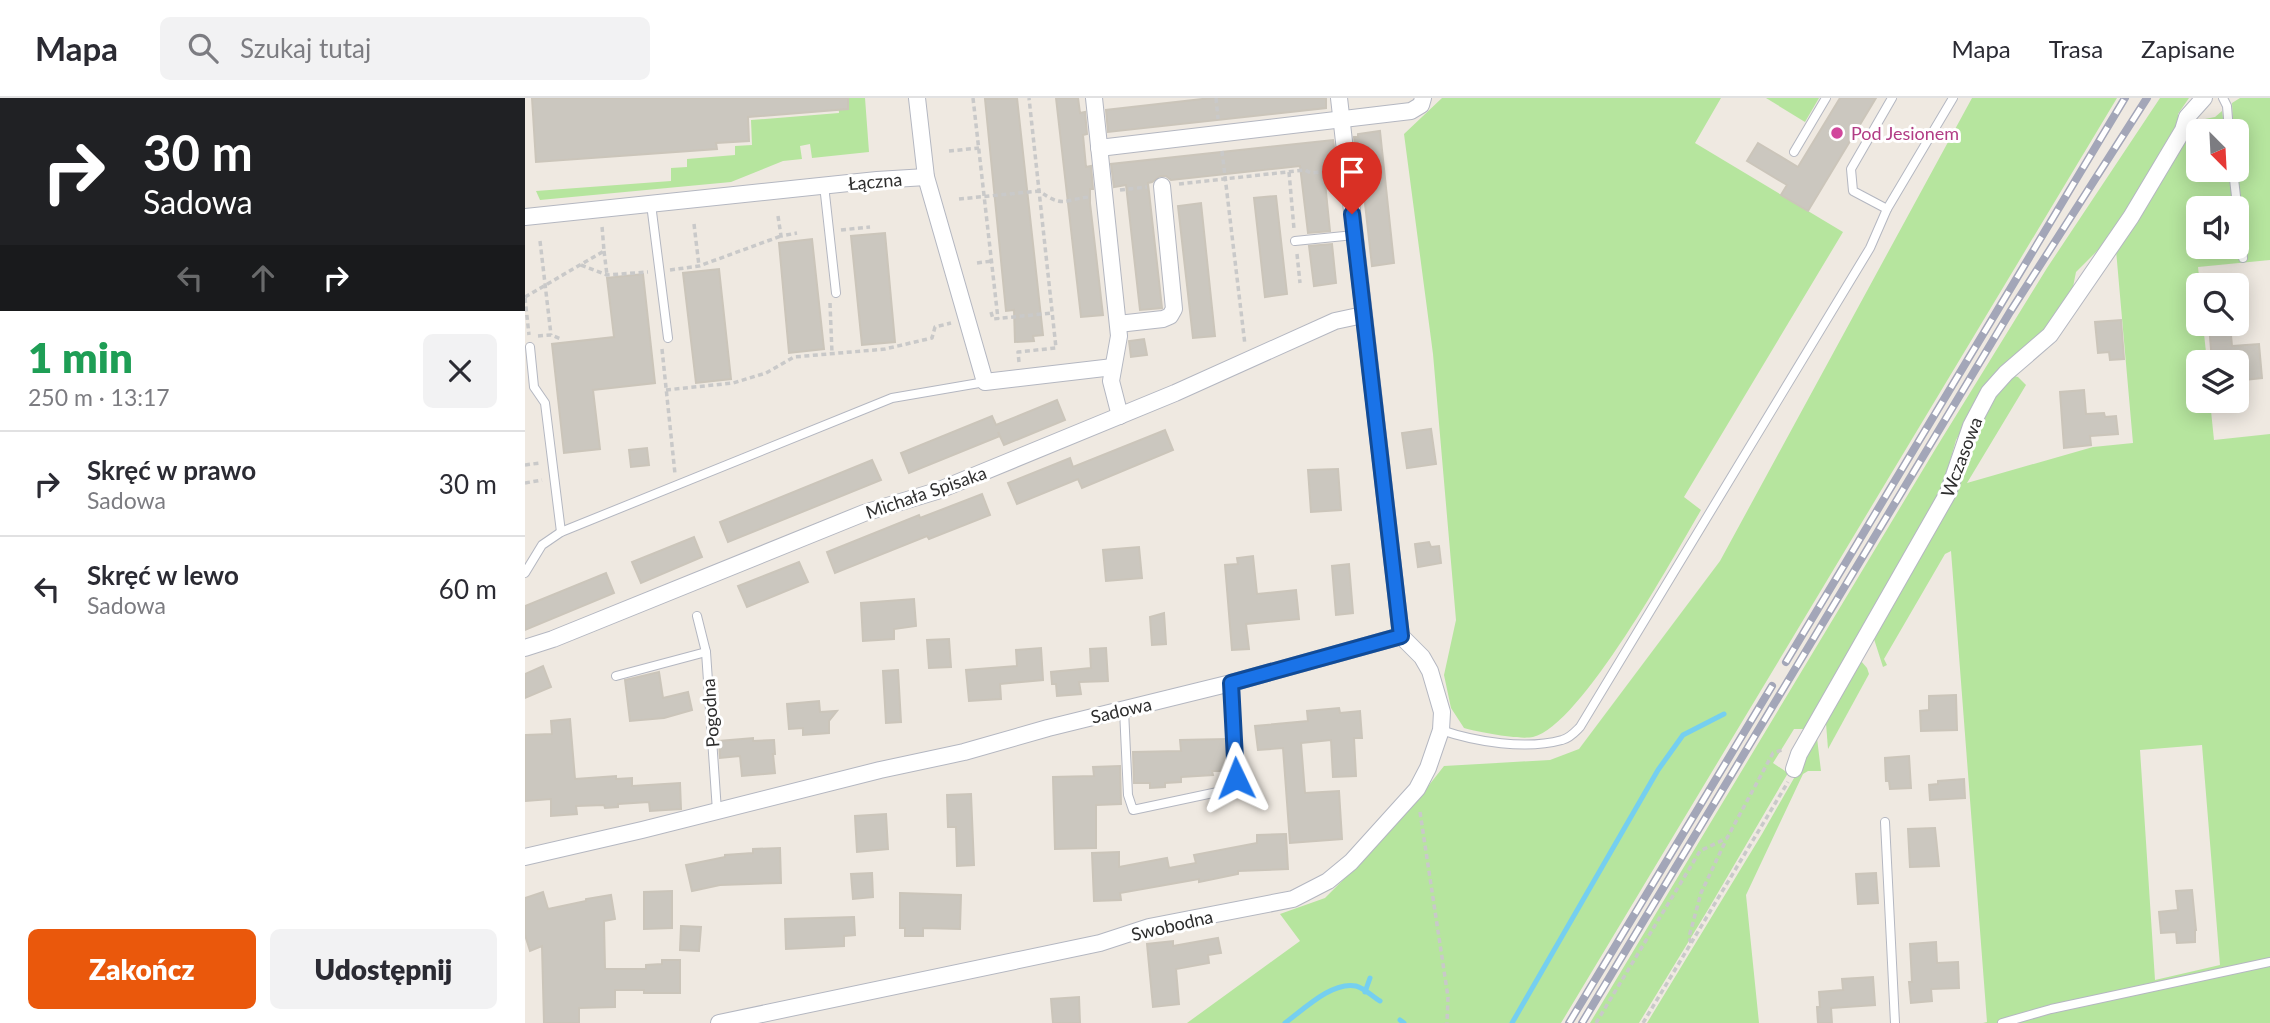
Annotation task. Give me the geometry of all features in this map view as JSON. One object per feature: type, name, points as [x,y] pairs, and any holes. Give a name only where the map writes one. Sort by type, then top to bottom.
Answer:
[{"type":"street","points":[[917,98],[926,177]]},
{"type":"street","points":[[1094,98],[1118,324],[1119,344],[1111,381],[1120,416]]},
{"type":"street","points":[[1339,98],[1401,636]]},
{"type":"street","points":[[1100,148],[1411,111],[1422,105],[1423,98]]},
{"type":"street","name":"Wczasowa","points":[[1794,769],[1807,741],[1948,493],[1971,426],[1989,393],[2001,378],[2050,335],[2135,210],[2183,130],[2187,117],[2204,98]]},
{"type":"street","name":"Łączna","points":[[525,217],[926,177],[985,382]]},
{"type":"street","points":[[1118,324],[1163,319],[1170,316],[1174,309],[1162,186]]},
{"type":"street","name":"Michała Spisaka","points":[[525,648],[864,513],[937,491],[1120,416],[1335,321],[1363,314]]},
{"type":"street","points":[[985,382],[1113,367]]},
{"type":"street","name":"Swobodna","points":[[719,1023],[1100,943],[1149,928],[1293,899],[1319,887],[1343,870],[1417,789],[1428,768],[1441,730],[1442,712],[1430,671],[1422,657],[1401,636]]},
{"type":"street","name":"Sadowa","points":[[525,857],[964,752],[1038,730],[1231,683],[1401,636]]},
{"type":"lane","points":[[1794,152],[1826,98]]},
{"type":"lane","points":[[1887,209],[1853,191],[1851,169],[1892,98]]},
{"type":"lane","points":[[1441,730],[1468,738],[1506,744],[1562,740],[1570,737],[1580,727],[1870,248],[1887,209],[1953,98]]},
{"type":"lane","points":[[2223,98],[2228,119]]},
{"type":"lane","points":[[824,186],[836,293]]},
{"type":"lane","points":[[651,204],[668,338]]},
{"type":"lane","points":[[1295,241],[1354,235]]},
{"type":"lane","points":[[530,347],[534,387],[545,403],[561,532]]},
{"type":"lane","points":[[525,573],[542,545],[561,532],[892,398],[985,382]]},
{"type":"lane","name":"Pogodna","points":[[697,616],[706,652],[717,811]]},
{"type":"lane","points":[[616,676],[706,652]]},
{"type":"lane","points":[[1124,709],[1128,795],[1133,810],[1227,790],[1236,782],[1231,683]]},
{"type":"lane","points":[[1885,822],[1895,1023]]},
{"type":"lane","points":[[2002,1023],[2140,989],[2270,962]]},
{"type":"path","points":[[973,98],[998,318]]},
{"type":"path","points":[[1021,378],[1019,352],[1056,348],[1029,98]]},
{"type":"path","points":[[1216,98],[1247,361]]},
{"type":"path","points":[[949,151],[979,148]]},
{"type":"path","points":[[959,199],[1039,191],[1055,202],[1066,203],[1104,192],[1305,170],[1311,173],[1346,170]]},
{"type":"path","points":[[600,210],[607,275]]},
{"type":"path","points":[[778,216],[781,236]]},
{"type":"path","points":[[694,224],[699,266]]},
{"type":"path","points":[[829,231],[870,227]]},
{"type":"path","points":[[581,265],[607,275],[699,266],[781,236],[797,233]]},
{"type":"path","points":[[540,241],[551,335]]},
{"type":"path","points":[[561,340],[551,335],[527,337],[525,296],[604,251]]},
{"type":"path","points":[[977,263],[992,261]]},
{"type":"path","points":[[832,353],[829,298],[836,293]]},
{"type":"path","points":[[991,312],[993,319],[1052,313]]},
{"type":"path","points":[[666,390],[733,383],[766,373],[794,357],[885,349],[932,338],[935,327],[966,318]]},
{"type":"path","points":[[668,338],[661,351],[677,486]]},
{"type":"path","points":[[525,483],[554,478]]},
{"type":"path","points":[[1692,943],[1689,936],[1701,893],[1773,752],[1807,741]]},
{"type":"path","points":[[1643,1023],[1794,769]]},
{"type":"path","points":[[1417,789],[1448,997],[1447,1023]]},
{"type":"path","points":[[1596,1023],[1700,851],[1727,838]]},
{"type":"green space","points":[[838,98],[865,98],[869,152],[812,158],[810,144],[800,146],[802,159],[783,161],[731,182],[540,200],[536,191],[671,181],[671,168],[687,167],[687,159],[735,155],[735,146],[752,145],[751,120],[839,113]]},
{"type":"green space","points":[[1442,98],[1721,98],[1695,143],[1843,232],[1684,497],[1701,510],[1649,599],[1625,637],[1576,703],[1553,726],[1526,738],[1464,728],[1451,708],[1444,675],[1456,620],[1433,354],[1404,134]]},
{"type":"green space","points":[[1766,98],[1819,98],[1805,122]]},
{"type":"green space","points":[[1972,98],[2117,98],[1561,1023],[1187,1023],[1300,941],[1280,914],[1325,898],[1422,794],[1444,766],[1550,760],[1579,749],[1720,561]]},
{"type":"green space","points":[[2160,98],[2189,98],[2178,114],[2179,123],[2138,196],[2106,242],[2076,272],[2073,287],[2054,321],[1979,400],[1956,440],[1942,490],[1805,729],[1794,729],[1773,763],[1788,773],[1639,1023],[1590,1023],[1936,448],[2047,268]]},
{"type":"green space","points":[[2240,98],[2270,98],[2270,260],[2198,267],[2199,273],[2186,273],[2186,336],[2204,336],[2206,350],[2186,350],[2186,413],[2211,413],[2214,440],[2270,434],[2270,1023],[1983,1023],[1987,1022],[1951,551],[1945,554],[1884,659],[1887,665],[1883,667],[1874,639],[1955,497],[1981,417],[2005,382],[2014,376],[2026,385],[1967,483],[2093,447],[2133,443],[2116,250],[2186,136],[2186,182],[2249,182],[2249,119],[2233,119],[2232,103]],"holes":[[[2202,745],[2220,965],[2155,980],[2140,750]]]},
{"type":"green space","points":[[2222,111],[2223,119],[2205,119],[2215,117]]},
{"type":"green space","points":[[1861,661],[1869,674],[1828,749],[1826,723]]},
{"type":"green space","points":[[1817,738],[1821,771],[1808,771],[1803,774],[1746,895],[1759,1023],[1647,1023],[1762,834]]},
{"type":"building","points":[[532,98],[848,98],[848,109],[748,117],[749,141],[716,143],[717,149],[536,162]]},
{"type":"building","points":[[1017,98],[1043,335],[1033,336],[1034,341],[1015,342],[1014,310],[1006,311],[985,99]]},
{"type":"building","points":[[1056,98],[1078,98],[1080,113],[1085,112],[1087,134],[1083,135],[1086,167],[1091,166],[1093,189],[1090,189],[1090,203],[1103,315],[1081,317]]},
{"type":"building","points":[[1211,98],[1326,98],[1326,108],[1108,132],[1106,110]]},
{"type":"building","name":"Pod Jesionem","points":[[1840,98],[1876,98],[1808,211],[1781,195],[1787,185],[1747,161],[1758,143],[1798,167]]},
{"type":"building","points":[[1380,131],[1394,263],[1372,266],[1360,159],[1357,159],[1354,137]]},
{"type":"building","points":[[1333,140],[1336,162],[1323,163],[1330,231],[1308,233],[1300,166],[1171,180],[1160,176],[1148,183],[1162,308],[1140,310],[1126,185],[1114,187],[1111,164]]},
{"type":"building","points":[[1276,196],[1287,294],[1265,297],[1254,198]]},
{"type":"building","points":[[1201,203],[1215,336],[1193,338],[1178,206]]},
{"type":"building","points":[[885,233],[895,342],[862,345],[851,236]]},
{"type":"building","points":[[812,239],[824,349],[789,353],[779,243]]},
{"type":"building","points":[[1332,244],[1336,283],[1314,286],[1309,246]]},
{"type":"building","points":[[719,269],[731,379],[696,383],[683,273]]},
{"type":"building","points":[[643,274],[655,383],[593,390],[600,449],[564,453],[552,344],[614,337],[607,278]]},
{"type":"building","points":[[2121,320],[2124,359],[2110,360],[2109,352],[2098,353],[2095,322]]},
{"type":"building","points":[[2210,336],[2231,336],[2232,346],[2259,344],[2262,378],[2249,380],[2249,350],[2211,350]]},
{"type":"building","points":[[1144,339],[1147,355],[1131,357],[1129,341]]},
{"type":"building","points":[[2084,390],[2086,414],[2104,413],[2105,417],[2116,416],[2118,434],[2090,436],[2091,445],[2064,448],[2060,392]]},
{"type":"building","points":[[1057,400],[1065,420],[1004,445],[1000,436],[909,473],[901,453],[992,416],[996,425]]},
{"type":"building","points":[[1431,429],[1436,464],[1407,468],[1402,433]]},
{"type":"building","points":[[1165,430],[1173,450],[1082,488],[1078,479],[1017,504],[1008,483],[1070,458],[1073,467]]},
{"type":"building","points":[[647,448],[649,465],[631,467],[629,450]]},
{"type":"building","points":[[872,460],[881,480],[728,542],[720,522]]},
{"type":"building","points":[[1338,469],[1341,510],[1311,512],[1308,470]]},
{"type":"building","points":[[982,494],[990,515],[929,539],[927,536],[835,573],[827,552],[919,515],[920,518]]},
{"type":"building","points":[[694,537],[702,557],[641,583],[632,562]]},
{"type":"building","points":[[1429,542],[1431,547],[1439,546],[1441,563],[1418,567],[1415,544]]},
{"type":"building","points":[[1139,547],[1142,578],[1106,581],[1103,550]]},
{"type":"building","points":[[1253,556],[1257,594],[1296,590],[1299,619],[1246,624],[1249,649],[1232,650],[1225,565],[1238,564],[1237,558]]},
{"type":"building","points":[[799,562],[808,582],[747,607],[738,586]]},
{"type":"building","points":[[1349,564],[1353,613],[1336,615],[1332,566]]},
{"type":"building","points":[[606,573],[614,593],[525,630],[525,606]]},
{"type":"building","points":[[914,599],[916,626],[894,629],[894,639],[863,641],[861,603]]},
{"type":"building","points":[[1164,613],[1166,644],[1152,645],[1150,617]]},
{"type":"building","points":[[949,639],[951,667],[929,668],[927,640]]},
{"type":"building","points":[[1041,648],[1043,680],[1000,684],[1001,699],[969,701],[966,670],[1017,666],[1016,650]]},
{"type":"building","points":[[1106,648],[1108,681],[1079,682],[1081,694],[1057,696],[1051,672],[1091,668],[1090,649]]},
{"type":"building","points":[[543,666],[551,687],[525,698],[525,674]]},
{"type":"building","points":[[898,670],[901,722],[886,723],[883,671]]},
{"type":"building","points":[[659,672],[663,698],[688,692],[692,710],[664,718],[630,721],[625,680]]},
{"type":"building","points":[[1956,695],[1957,730],[1921,731],[1920,711],[1929,710],[1929,696]]},
{"type":"building","points":[[819,701],[820,712],[837,711],[829,721],[829,733],[803,735],[803,728],[789,729],[787,704]]},
{"type":"building","points":[[1339,708],[1340,713],[1360,711],[1362,738],[1354,738],[1356,776],[1333,777],[1331,740],[1301,743],[1305,793],[1339,791],[1342,839],[1290,843],[1283,748],[1258,750],[1255,726],[1308,721],[1307,711]]},
{"type":"building","points":[[570,719],[575,779],[616,776],[616,779],[632,778],[632,786],[680,783],[681,809],[650,811],[649,802],[618,804],[618,807],[605,808],[604,805],[576,806],[577,814],[551,816],[551,799],[525,801],[525,735],[552,734],[551,721]]},
{"type":"building","points":[[753,738],[753,741],[774,740],[775,773],[742,776],[740,756],[720,758],[719,741]]},
{"type":"building","points":[[1227,739],[1229,771],[1212,771],[1213,775],[1181,777],[1181,782],[1165,783],[1165,787],[1150,788],[1150,783],[1134,783],[1133,752],[1181,751],[1180,740]]},
{"type":"building","points":[[1909,756],[1911,788],[1890,789],[1889,781],[1886,781],[1885,758]]},
{"type":"building","points":[[1120,766],[1121,804],[1096,805],[1096,848],[1055,849],[1053,777],[1094,776],[1093,767]]},
{"type":"building","points":[[1964,779],[1965,798],[1930,800],[1929,785],[1938,784],[1938,781]]},
{"type":"building","points":[[971,794],[974,865],[957,866],[956,827],[948,827],[947,795]]},
{"type":"building","points":[[886,814],[888,849],[857,852],[855,816]]},
{"type":"building","points":[[1935,828],[1939,866],[1910,867],[1908,829]]},
{"type":"building","points":[[1286,834],[1288,869],[1238,871],[1238,874],[1199,882],[1199,879],[1120,893],[1121,900],[1094,901],[1092,853],[1119,852],[1119,867],[1167,858],[1169,868],[1196,863],[1194,855],[1257,843],[1257,835]]},
{"type":"building","points":[[780,848],[781,883],[720,885],[692,891],[686,865],[725,855],[753,853],[753,849]]},
{"type":"building","points":[[872,873],[873,897],[853,899],[851,874]]},
{"type":"building","points":[[1876,873],[1878,903],[1858,904],[1856,874]]},
{"type":"building","points":[[2192,890],[2195,942],[2177,943],[2176,932],[2161,933],[2159,912],[2178,910],[2176,891]]},
{"type":"building","points":[[672,891],[672,928],[644,929],[644,892]]},
{"type":"building","points":[[543,892],[548,909],[611,895],[615,919],[604,921],[605,969],[646,969],[646,965],[662,964],[662,960],[680,960],[680,993],[615,990],[615,1007],[579,1008],[579,1023],[544,1023],[542,946],[530,951],[525,935],[525,898]]},
{"type":"building","points":[[900,893],[961,895],[960,929],[923,928],[923,936],[905,936],[905,928],[900,928]]},
{"type":"building","points":[[854,917],[855,935],[844,936],[844,946],[786,949],[785,919]]},
{"type":"building","points":[[681,926],[701,927],[699,951],[680,950]]},
{"type":"building","points":[[1218,938],[1221,953],[1208,955],[1209,963],[1176,969],[1179,1004],[1153,1007],[1147,944],[1173,941],[1173,946]]},
{"type":"building","points":[[1936,942],[1937,963],[1958,962],[1959,988],[1931,989],[1932,1001],[1911,1003],[1910,944]]},
{"type":"building","points":[[1873,977],[1875,1005],[1831,1008],[1832,1023],[1818,1023],[1819,992],[1843,990],[1842,979]]},
{"type":"building","points":[[1079,997],[1080,1023],[1053,1023],[1051,999]]},
{"type":"waterway","points":[[1512,1023],[1658,770],[1683,735],[1724,714]]},
{"type":"waterway","points":[[1365,992],[1370,978]]},
{"type":"waterway","points":[[1285,1023],[1318,998],[1337,988],[1356,986],[1380,1001]]},
{"type":"waterway","points":[[1400,1020],[1404,1023]]},
{"type":"railway","points":[[1786,662],[2125,98]]},
{"type":"railway","points":[[1582,1023],[2010,312],[2147,98]]},
{"type":"railway","points":[[1569,1023],[1772,686]]},
{"type":"place","name":"Pod Jesionem","points":[[1837,133]]},
{"type":"route","points":[[1236,778],[1231,683],[1401,636],[1352,214]]}]
